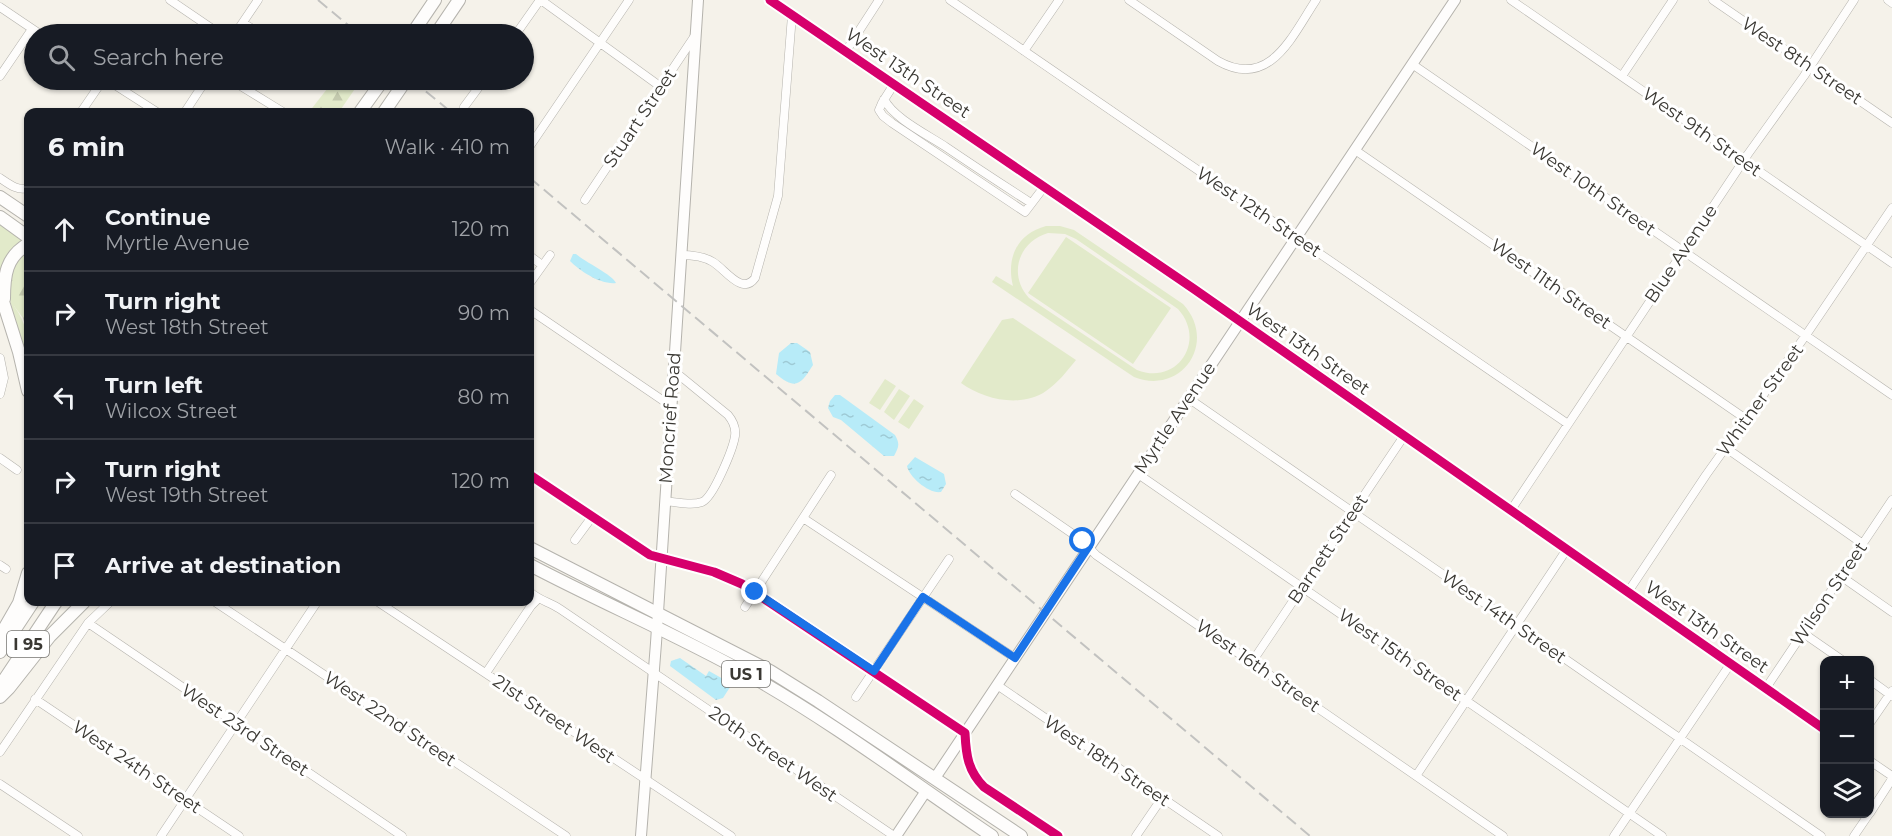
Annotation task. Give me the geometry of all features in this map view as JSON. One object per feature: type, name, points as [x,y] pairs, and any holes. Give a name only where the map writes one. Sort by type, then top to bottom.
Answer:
[{"type":"highway","points":[[419,24],[435,0]]},
{"type":"highway","points":[[443,24],[459,0]]},
{"type":"highway","points":[[363,108],[375,90]]},
{"type":"highway","points":[[387,108],[399,90]]},
{"type":"highway","points":[[391,108],[395,96]]},
{"type":"highway","points":[[0,195],[24,205]]},
{"type":"highway","points":[[0,195],[24,213]]},
{"type":"highway","points":[[0,217],[24,234]]},
{"type":"highway","points":[[24,247],[12,257],[6,270],[4,298],[24,375]]},
{"type":"highway","points":[[0,292],[10,319]]},
{"type":"highway","name":"US 1","points":[[534,550],[786,680],[1021,836]]},
{"type":"highway","name":"US 1","points":[[534,568],[747,674],[992,836]]},
{"type":"highway","points":[[0,636],[19,603],[24,586]]},
{"type":"highway","name":"I 95","points":[[0,652],[30,606]]},
{"type":"highway","name":"I 95","points":[[0,686],[53,606]]},
{"type":"highway","points":[[0,696],[50,636],[80,606]]},
{"type":"main road","name":"Moncrief Road","points":[[641,836],[657,628],[698,0]]},
{"type":"main road","name":"Myrtle Avenue","points":[[935,778],[1455,0]]},
{"type":"main road","name":"Myrtle Avenue","points":[[895,836],[926,791]]},
{"type":"street","points":[[170,0],[205,24]]},
{"type":"street","points":[[243,23],[258,0]]},
{"type":"street","points":[[523,24],[541,0],[661,87]]},
{"type":"street","points":[[534,140],[629,0]]},
{"type":"street","name":"West 13th Street","points":[[770,0],[1044,187],[1820,726]]},
{"type":"street","points":[[846,51],[879,0]]},
{"type":"street","name":"West 12th Street","points":[[950,0],[1568,424]]},
{"type":"street","points":[[1024,51],[1059,0]]},
{"type":"street","points":[[1129,0],[1227,66],[1246,70],[1258,68],[1276,58],[1316,0]]},
{"type":"street","name":"West 9th Street","points":[[1511,0],[1892,263]]},
{"type":"street","points":[[1622,76],[1673,0]]},
{"type":"street","name":"West 8th Street","points":[[1713,0],[1892,123]]},
{"type":"street","name":"Blue Avenue","points":[[1510,510],[1854,0]]},
{"type":"street","points":[[1887,0],[1892,3]]},
{"type":"street","points":[[0,7],[25,24]]},
{"type":"street","points":[[681,255],[706,259],[717,265],[739,284],[745,285],[755,278],[778,196],[792,15]]},
{"type":"street","name":"Stuart Street","points":[[585,200],[695,36]]},
{"type":"street","points":[[0,76],[24,41]]},
{"type":"street","name":"West 10th Street","points":[[1412,64],[1892,395]]},
{"type":"street","points":[[894,84],[879,110],[892,123],[1025,212],[1044,187]]},
{"type":"street","points":[[84,108],[98,90]]},
{"type":"street","points":[[121,90],[150,108]]},
{"type":"street","points":[[188,108],[199,90]]},
{"type":"street","points":[[247,90],[276,108]]},
{"type":"street","points":[[464,107],[477,90]]},
{"type":"street","name":"West 11th Street","points":[[1355,150],[1746,419]]},
{"type":"street","points":[[0,178],[14,187],[24,188]]},
{"type":"street","name":"Whitner Street","points":[[1628,592],[1892,208]]},
{"type":"street","points":[[534,277],[550,255]]},
{"type":"street","points":[[534,259],[542,265]]},
{"type":"street","points":[[534,313],[671,406]]},
{"type":"street","points":[[0,358],[3,371],[0,394]]},
{"type":"street","points":[[665,501],[698,503],[707,500],[717,482],[735,433],[728,415],[674,371]]},
{"type":"street","name":"West 14th Street","points":[[1188,398],[1821,836]]},
{"type":"street","name":"Barnett Street","points":[[1252,662],[1404,436]]},
{"type":"street","points":[[1726,448],[1863,544]]},
{"type":"street","points":[[0,458],[17,470]]},
{"type":"street","name":"West 15th Street","points":[[1138,474],[1662,836]]},
{"type":"street","points":[[745,607],[831,475]]},
{"type":"street","points":[[534,478],[642,550],[661,559],[714,572],[755,592],[965,733],[968,762],[976,779],[984,787],[1058,836]]},
{"type":"street","name":"West 16th Street","points":[[1015,494],[1089,546],[1096,555],[1503,836]]},
{"type":"street","name":"Wilson Street","points":[[1766,688],[1892,500]]},
{"type":"street","points":[[575,540],[591,517]]},
{"type":"street","points":[[803,518],[1015,658]]},
{"type":"street","points":[[1416,776],[1567,549]]},
{"type":"street","points":[[856,697],[949,559]]},
{"type":"street","points":[[1842,577],[1892,612]]},
{"type":"street","name":"20th Street West","points":[[534,596],[560,609],[895,836]]},
{"type":"street","points":[[534,603],[538,599]]},
{"type":"street","points":[[0,752],[88,623],[106,606]]},
{"type":"street","name":"West 22nd Street","points":[[221,606],[566,836]]},
{"type":"street","points":[[161,836],[314,606]]},
{"type":"street","name":"21st Street West","points":[[384,606],[731,836]]},
{"type":"street","points":[[486,673],[531,606]]},
{"type":"street","name":"West 23rd Street","points":[[88,623],[402,836]]},
{"type":"street","points":[[1803,633],[1836,656]]},
{"type":"street","points":[[1614,836],[1731,663]]},
{"type":"street","points":[[1874,683],[1891,694],[1874,716]]},
{"type":"street","name":"West 18th Street","points":[[996,685],[1218,836]]},
{"type":"street","name":"West 24th Street","points":[[35,699],[239,836]]},
{"type":"street","points":[[1873,764],[1892,778],[1874,805]]},
{"type":"street","name":"Myrtle Avenue","points":[[926,791],[935,778]]},
{"type":"street","points":[[0,784],[78,836]]},
{"type":"street","points":[[1136,836],[1162,798]]},
{"type":"street","points":[[1854,836],[1866,818]]},
{"type":"green space","points":[[326,90],[354,90],[342,108],[312,108]]},
{"type":"green space","points":[[0,225],[24,241],[24,245],[0,286]]},
{"type":"green space","points":[[1046,226],[1060,226],[1074,230],[1183,304],[1193,319],[1197,334],[1196,349],[1190,362],[1180,372],[1167,379],[1151,381],[1134,377],[992,282],[996,276],[1013,286],[1011,266],[1016,248],[1021,241]],"holes":[[[1048,233],[1065,234],[1076,239],[1178,309],[1186,321],[1189,334],[1188,347],[1183,358],[1175,366],[1164,372],[1151,373],[1137,370],[1029,298],[1019,279],[1019,260],[1023,251],[1038,237]]]},
{"type":"green space","points":[[1066,237],[1171,308],[1133,364],[1028,293]]},
{"type":"green space","points":[[24,253],[24,275],[14,306],[24,326],[24,358],[8,291],[13,264]]},
{"type":"green space","points":[[24,269],[24,322],[14,306],[11,281]]},
{"type":"green space","points":[[1013,318],[1076,360],[1050,388],[1026,399],[1003,400],[981,394],[961,383],[1002,320]]},
{"type":"green space","points":[[885,379],[896,386],[880,410],[869,403]]},
{"type":"green space","points":[[899,389],[910,396],[894,420],[884,412]]},
{"type":"green space","points":[[914,399],[924,406],[909,429],[898,422]]},
{"type":"water","points":[[573,254],[604,272],[616,283],[597,280],[585,273],[570,261]]},
{"type":"water","points":[[791,343],[797,343],[810,352],[813,365],[801,381],[793,384],[776,374],[779,353]]},
{"type":"water","points":[[835,395],[840,395],[895,435],[898,446],[894,456],[884,456],[841,420],[833,417],[828,408]]},
{"type":"water","points":[[915,457],[944,474],[946,484],[941,492],[925,488],[911,475],[907,466]]},
{"type":"water","points":[[680,658],[706,676],[709,671],[732,684],[723,698],[716,700],[670,666],[671,661]]},
{"type":"railway","points":[[318,0],[347,24]]},
{"type":"railway","points":[[424,90],[446,108]]},
{"type":"railway","points":[[534,181],[1310,836]]},
{"type":"cycle path","points":[[770,0],[1194,289],[1820,726]]},
{"type":"cycle path","points":[[534,478],[650,555],[714,572],[742,584],[965,733],[969,762],[974,775],[984,787],[1058,836]]},
{"type":"route","points":[[755,592],[874,671],[923,597],[1015,658],[1089,546],[1083,541]]}]
